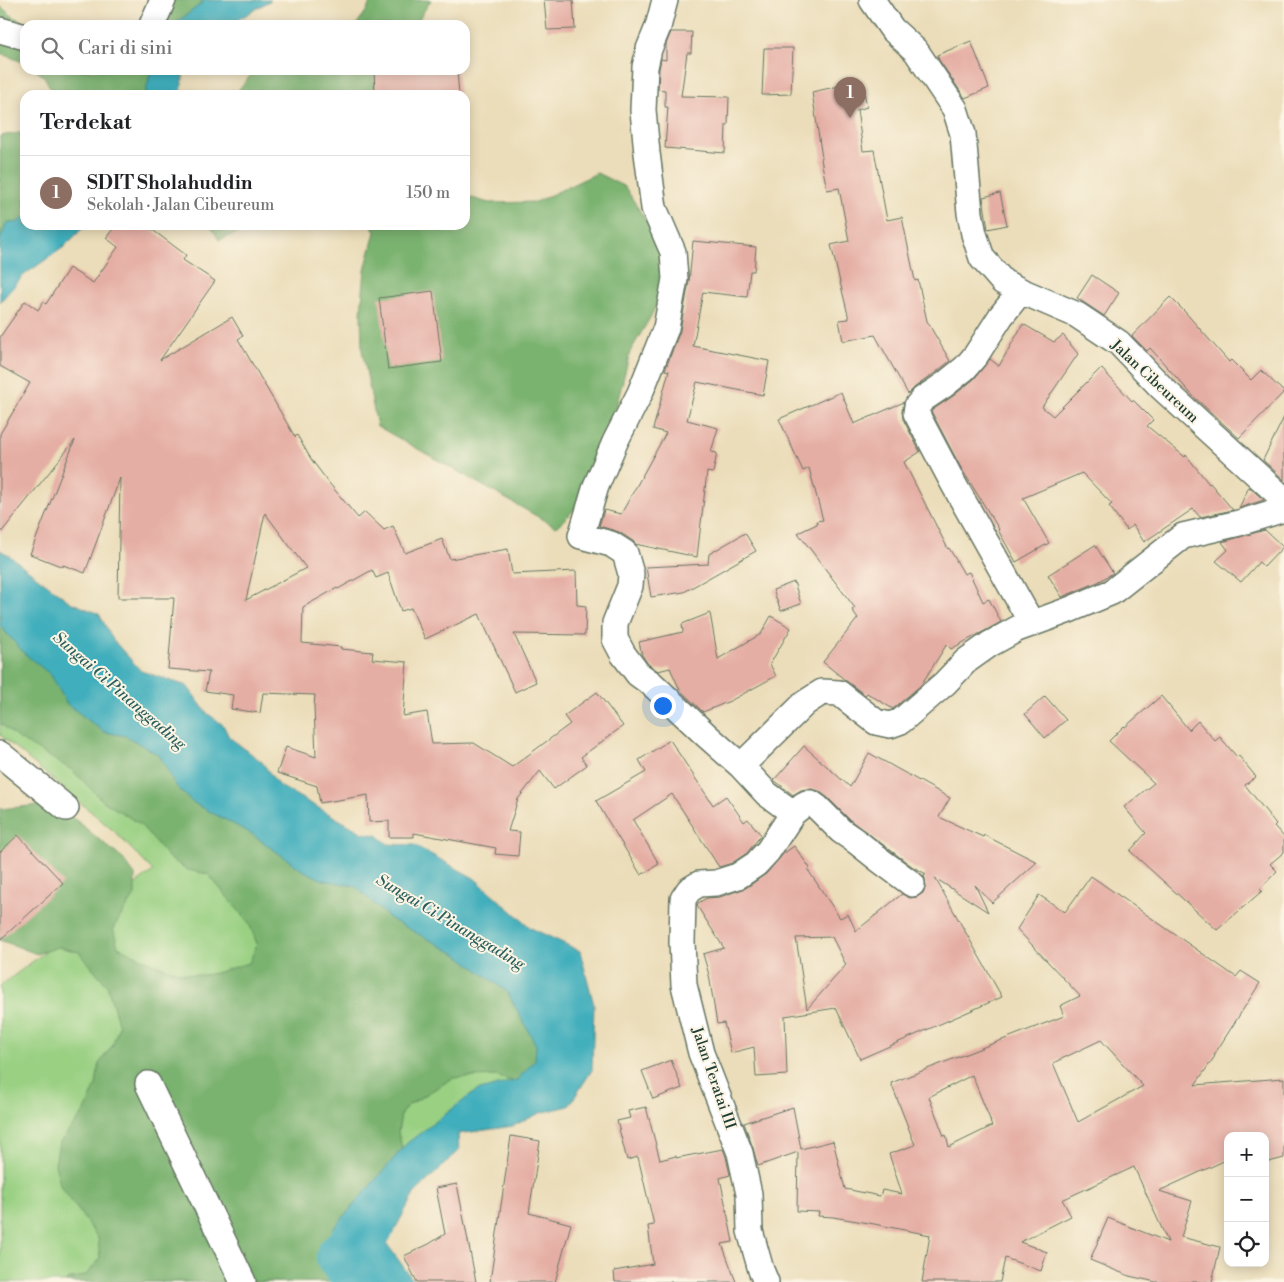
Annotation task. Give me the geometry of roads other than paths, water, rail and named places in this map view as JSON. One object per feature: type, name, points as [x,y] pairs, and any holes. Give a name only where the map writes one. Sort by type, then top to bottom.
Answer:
[{"type":"street","points":[[154,20],[164,0]]},
{"type":"street","points":[[665,0],[645,67],[643,110],[654,208],[673,252],[675,280],[666,328],[640,393],[615,442],[596,486],[581,536],[611,544],[625,553],[631,574],[630,586],[615,623],[615,639],[623,654],[638,674],[659,690],[741,766],[767,794],[793,813],[807,803],[818,808],[840,831],[858,842],[912,884]]},
{"type":"street","name":"Jalan Cibeureum","points":[[872,0],[892,28],[916,51],[955,109],[964,134],[970,213],[974,234],[982,258],[1004,282],[1077,315],[1119,343],[1162,388],[1284,500]]},
{"type":"street","points":[[0,30],[20,36]]},
{"type":"street","points":[[1021,291],[1001,316],[976,355],[944,385],[923,398],[917,406],[916,412],[953,483],[1032,624]]},
{"type":"street","points":[[741,766],[805,703],[822,692],[839,694],[876,722],[890,725],[901,721],[945,683],[966,661],[990,644],[1017,629],[1112,592],[1183,536],[1239,523],[1284,509]]},
{"type":"street","points":[[0,754],[66,808]]},
{"type":"street","name":"Jalan Teratai III","points":[[766,1282],[760,1270],[750,1231],[749,1194],[740,1153],[701,1053],[684,985],[683,900],[688,890],[699,884],[716,883],[738,876],[756,864],[768,851],[793,813]]},
{"type":"street","points":[[148,1084],[243,1282]]},
{"type":"water","points":[[203,0],[271,0],[237,20],[180,20],[201,4]]},
{"type":"water","points":[[150,75],[183,75],[182,90],[146,90]]},
{"type":"water","points":[[20,220],[20,230],[81,230],[64,247],[24,275],[0,302],[0,240],[7,222],[16,223]]},
{"type":"water","points":[[0,550],[70,602],[99,614],[113,640],[141,671],[187,686],[207,713],[223,725],[229,737],[262,762],[278,785],[363,833],[377,835],[388,844],[414,845],[474,878],[531,928],[580,951],[594,1005],[592,1070],[569,1106],[540,1113],[513,1126],[458,1134],[459,1150],[414,1194],[387,1244],[416,1282],[366,1282],[360,1275],[345,1271],[333,1229],[407,1143],[476,1091],[517,1080],[535,1060],[536,1045],[507,992],[458,955],[390,919],[355,886],[323,880],[302,870],[252,834],[192,802],[176,786],[159,755],[126,736],[104,732],[67,704],[51,675],[25,654],[0,626]]},
{"type":"waterway","name":"Sungai Ci Pinanggading","points":[[359,1282],[340,1257],[371,1225]]},
{"type":"place","name":"SDIT Sholahuddin","points":[[850,118]]}]
